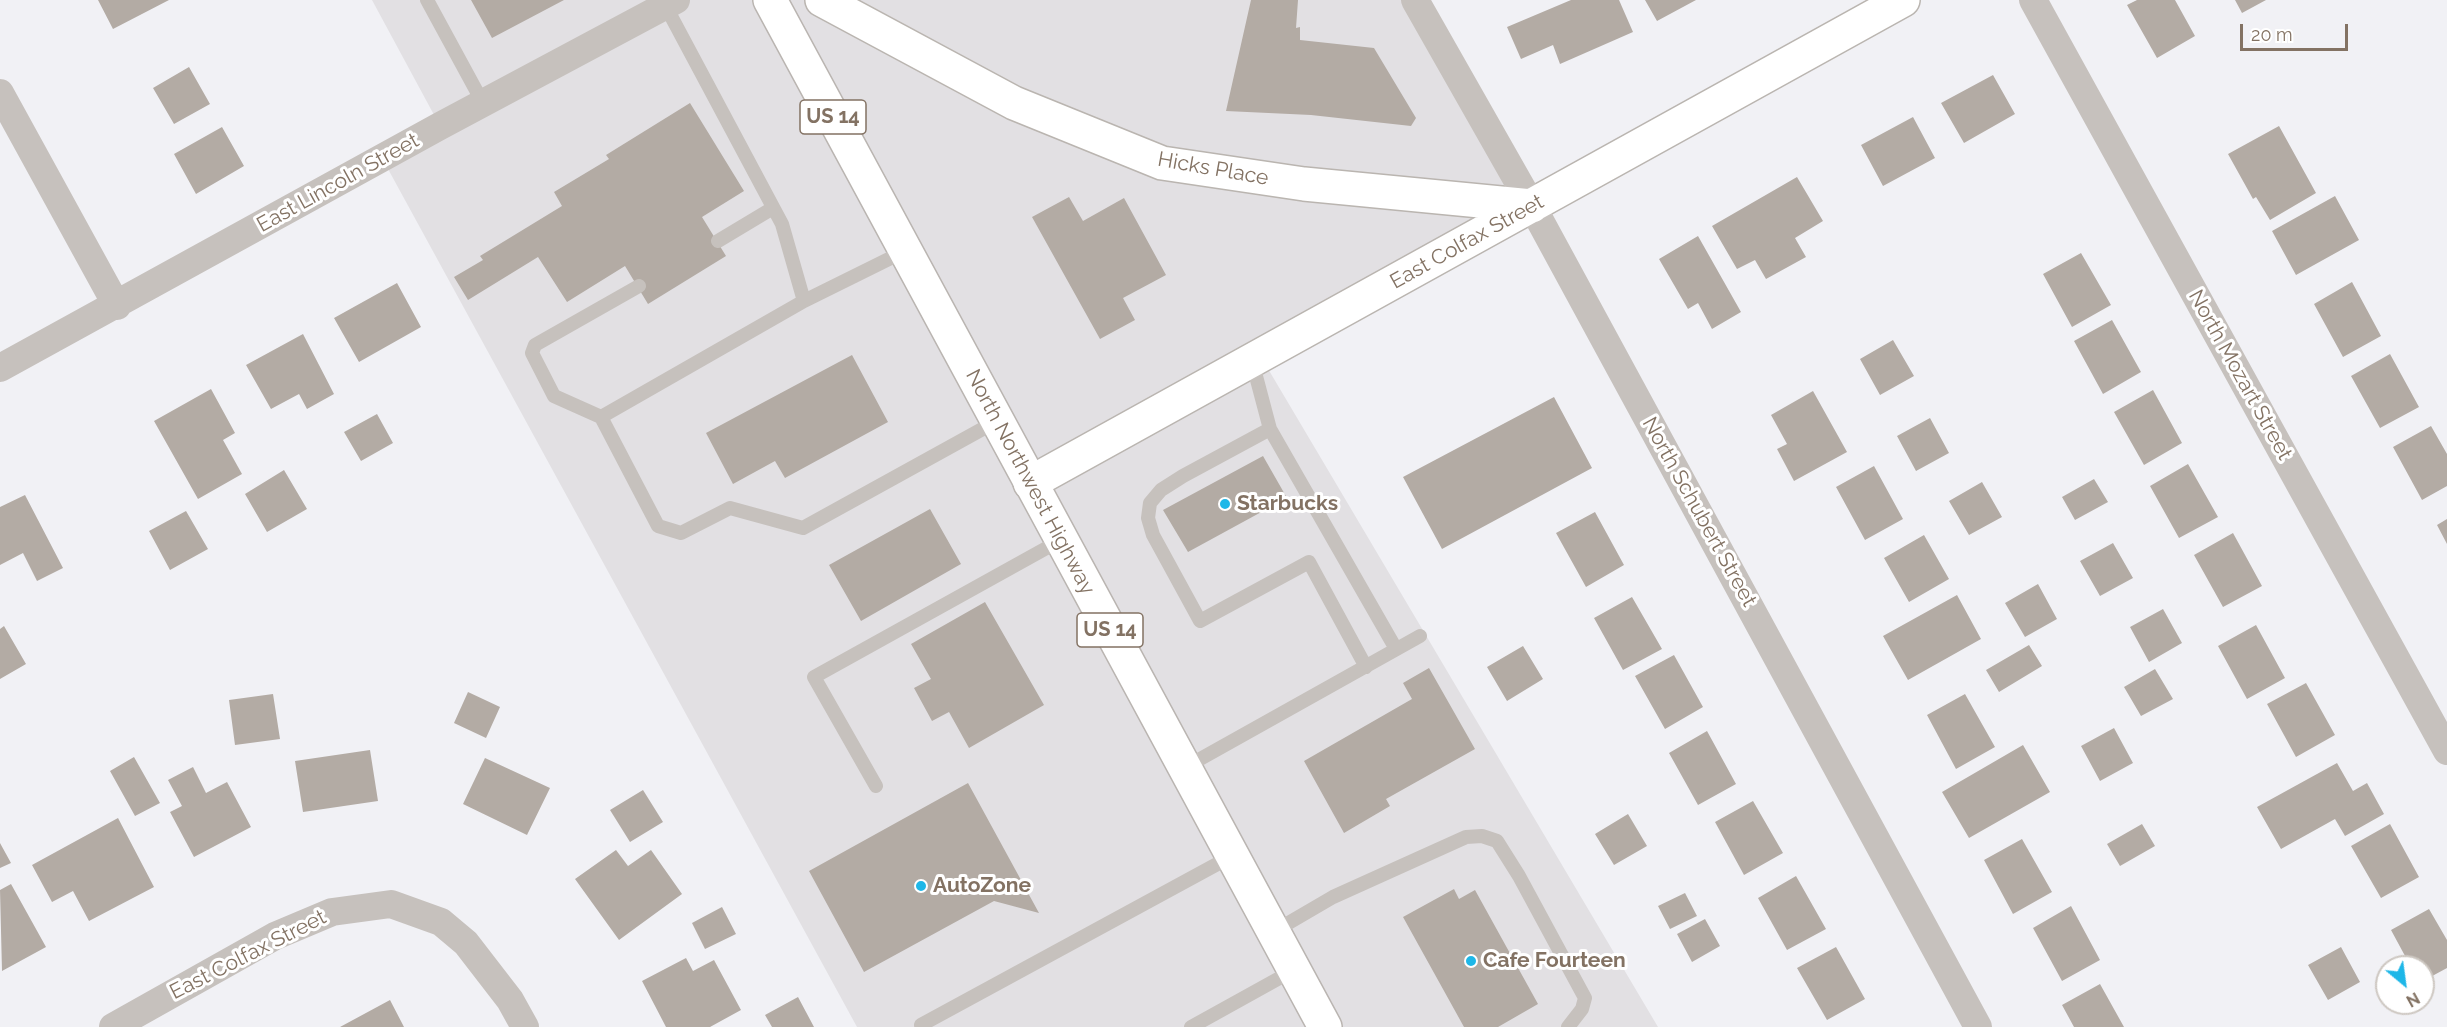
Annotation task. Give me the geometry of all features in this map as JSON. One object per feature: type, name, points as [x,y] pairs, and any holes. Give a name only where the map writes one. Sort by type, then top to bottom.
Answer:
[{"type":"street","name":"North Northwest Highway","points":[[770,0],[1325,1027]]},
{"type":"street","name":"Hicks Place","points":[[822,0],[1014,103],[1162,163],[1304,184],[1532,206]]},
{"type":"street","name":"North Schubert Street","points":[[1415,0],[1532,206],[1978,1027]]},
{"type":"street","name":"East Colfax Street","points":[[1030,483],[1903,0]]},
{"type":"street","name":"North Mozart Street","points":[[2033,0],[2447,751]]},
{"type":"street","name":"East Lincoln Street","points":[[0,368],[117,306],[668,2]]},
{"type":"street","points":[[0,93],[117,306]]},
{"type":"street","name":"East Colfax Street","points":[[113,1027],[275,936],[332,912],[391,904],[441,922],[466,943],[510,1000],[525,1027]]},
{"type":"lane","points":[[427,0],[483,103]]},
{"type":"lane","points":[[668,2],[782,224],[804,301]]},
{"type":"lane","points":[[718,241],[773,208]]},
{"type":"lane","points":[[601,417],[804,301],[905,251]]},
{"type":"lane","points":[[639,286],[535,345],[532,353],[554,396],[601,417],[658,526],[681,533],[730,508],[803,528],[997,421]]},
{"type":"lane","points":[[1252,361],[1270,429],[1396,649]]},
{"type":"lane","points":[[1270,429],[1161,490],[1150,503],[1148,518],[1153,535],[1200,621],[1309,562],[1366,667]]},
{"type":"lane","points":[[876,786],[814,677],[1061,540]]},
{"type":"lane","points":[[1184,768],[1420,636]]},
{"type":"lane","points":[[1273,932],[1333,897],[1466,837],[1482,836],[1497,842],[1519,876],[1585,998],[1582,1009],[1568,1027]]},
{"type":"lane","points":[[921,1025],[1232,856]]},
{"type":"lane","points":[[1191,1027],[1294,970]]},
{"type":"shaded area","points":[[372,0],[1415,0],[1532,206],[1261,357],[1658,1027],[857,1027],[382,158],[440,126]]},
{"type":"building","points":[[98,0],[169,0],[113,29]]},
{"type":"building","points":[[471,0],[564,0],[492,38]]},
{"type":"building","points":[[1251,0],[1298,0],[1296,28],[1300,27],[1300,40],[1374,48],[1416,118],[1411,126],[1311,115],[1226,111]]},
{"type":"building","points":[[1571,0],[1619,0],[1633,32],[1560,64],[1553,45],[1521,59],[1507,27]]},
{"type":"building","points":[[1645,0],[1696,0],[1657,21]]},
{"type":"building","points":[[2137,0],[2175,0],[2195,36],[2157,58],[2127,5]]},
{"type":"building","points":[[2235,0],[2266,0],[2242,13]]},
{"type":"building","points":[[189,67],[210,104],[174,124],[153,88]]},
{"type":"building","points":[[1993,75],[2015,114],[1964,143],[1941,103]]},
{"type":"building","points":[[690,103],[744,191],[702,217],[726,256],[648,304],[625,266],[567,302],[538,257],[468,300],[454,277],[483,260],[480,256],[562,206],[554,192],[609,159],[606,155]]},
{"type":"building","points":[[1913,117],[1935,158],[1883,186],[1861,145]]},
{"type":"building","points":[[2279,126],[2316,193],[2270,220],[2256,197],[2253,199],[2228,154]]},
{"type":"building","points":[[222,127],[244,166],[196,194],[174,154]]},
{"type":"building","points":[[1797,177],[1823,221],[1795,238],[1806,257],[1766,279],[1755,260],[1737,269],[1712,226]]},
{"type":"building","points":[[2335,196],[2359,240],[2296,275],[2272,231]]},
{"type":"building","points":[[1069,197],[1083,221],[1124,198],[1166,275],[1123,298],[1135,320],[1100,339],[1032,217]]},
{"type":"building","points":[[1698,236],[1741,312],[1712,329],[1698,303],[1688,309],[1659,259]]},
{"type":"building","points":[[2081,253],[2111,305],[2072,327],[2043,274]]},
{"type":"building","points":[[2352,282],[2381,336],[2343,357],[2314,304]]},
{"type":"building","points":[[397,283],[421,327],[359,362],[334,318]]},
{"type":"building","points":[[2112,320],[2141,372],[2103,394],[2074,341]]},
{"type":"building","points":[[303,334],[334,394],[307,409],[299,394],[271,409],[246,365]]},
{"type":"building","points":[[1893,340],[1914,376],[1880,395],[1860,359]]},
{"type":"building","points":[[2390,354],[2419,407],[2380,428],[2351,376]]},
{"type":"building","points":[[852,355],[888,422],[785,478],[775,461],[733,484],[706,433]]},
{"type":"building","points":[[211,389],[235,433],[223,440],[242,474],[198,499],[154,421]]},
{"type":"building","points":[[2153,390],[2182,443],[2144,465],[2114,412]]},
{"type":"building","points":[[1813,391],[1847,452],[1794,481],[1777,449],[1787,444],[1771,415]]},
{"type":"building","points":[[1554,397],[1592,468],[1442,549],[1403,477]]},
{"type":"building","points":[[377,414],[393,443],[361,461],[344,432]]},
{"type":"building","points":[[1930,418],[1949,453],[1916,471],[1897,436]]},
{"type":"building","points":[[2431,426],[2447,454],[2447,486],[2422,500],[2393,447]]},
{"type":"building","name":"Starbucks","points":[[1263,456],[1287,498],[1188,552],[1163,510]]},
{"type":"building","points":[[2188,464],[2218,517],[2179,538],[2150,486]]},
{"type":"building","points":[[1874,466],[1903,519],[1865,540],[1836,487]]},
{"type":"building","points":[[284,470],[307,509],[267,532],[245,494]]},
{"type":"building","points":[[2094,479],[2108,502],[2075,520],[2062,497]]},
{"type":"building","points":[[1982,482],[2002,517],[1969,535],[1949,501]]},
{"type":"building","points":[[25,495],[63,568],[37,581],[23,553],[0,565],[0,507]]},
{"type":"building","points":[[930,509],[961,564],[861,621],[829,565]]},
{"type":"building","points":[[186,511],[208,549],[170,570],[149,531]]},
{"type":"building","points":[[1595,512],[1624,565],[1586,587],[1556,533]]},
{"type":"building","points":[[2447,519],[2447,544],[2437,525]]},
{"type":"building","points":[[2233,533],[2262,586],[2223,607],[2194,555]]},
{"type":"building","points":[[1924,535],[1949,579],[1909,602],[1884,558]]},
{"type":"building","points":[[2113,543],[2133,578],[2100,596],[2080,561]]},
{"type":"building","points":[[2038,584],[2057,619],[2025,637],[2005,603]]},
{"type":"building","points":[[1957,595],[1981,639],[1908,680],[1883,636]]},
{"type":"building","points":[[1632,597],[1662,649],[1623,670],[1594,618]]},
{"type":"building","points":[[985,602],[1044,705],[969,748],[949,712],[932,721],[914,688],[931,679],[911,644]]},
{"type":"building","points":[[2163,609],[2182,643],[2149,662],[2130,627]]},
{"type":"building","points":[[2256,625],[2285,678],[2247,699],[2218,646]]},
{"type":"building","points":[[4,626],[26,664],[0,679],[0,629]]},
{"type":"building","points":[[2029,645],[2042,666],[1999,692],[1986,670]]},
{"type":"building","points":[[1523,646],[1543,679],[1507,701],[1487,667]]},
{"type":"building","points":[[1674,655],[1703,707],[1665,729],[1635,676]]},
{"type":"building","points":[[1429,668],[1475,749],[1386,799],[1390,806],[1344,833],[1304,761],[1412,699],[1403,683]]},
{"type":"building","points":[[2155,669],[2173,699],[2141,716],[2124,687]]},
{"type":"building","points":[[2306,683],[2335,735],[2296,757],[2267,704]]},
{"type":"building","points":[[468,692],[500,707],[486,738],[454,723]]},
{"type":"building","points":[[273,694],[280,739],[235,745],[229,700]]},
{"type":"building","points":[[1965,694],[1995,747],[1956,769],[1927,715]]},
{"type":"building","points":[[2114,728],[2133,763],[2100,781],[2081,746]]},
{"type":"building","points":[[1707,731],[1736,784],[1698,805],[1669,753]]},
{"type":"building","points":[[2023,745],[2050,792],[1969,838],[1942,792]]},
{"type":"building","points":[[370,750],[378,801],[303,812],[295,761]]},
{"type":"building","points":[[134,757],[160,803],[135,816],[110,771]]},
{"type":"building","points":[[485,758],[550,788],[527,835],[463,804]]},
{"type":"building","points":[[2337,763],[2353,791],[2367,783],[2384,814],[2345,836],[2335,819],[2281,849],[2257,807]]},
{"type":"building","points":[[193,767],[206,793],[227,782],[251,827],[194,857],[170,812],[182,806],[168,780]]},
{"type":"building","name":"AutoZone","points":[[968,783],[1039,913],[994,901],[864,972],[809,871]]},
{"type":"building","points":[[643,790],[663,822],[630,842],[610,810]]},
{"type":"building","points":[[1753,801],[1783,853],[1744,875],[1715,822]]},
{"type":"building","points":[[1628,814],[1647,846],[1614,865],[1595,834]]},
{"type":"building","points":[[118,818],[154,887],[89,921],[73,891],[52,902],[32,865]]},
{"type":"building","points":[[2142,824],[2155,846],[2120,866],[2107,844]]},
{"type":"building","points":[[2390,824],[2419,877],[2381,898],[2351,846]]},
{"type":"building","points":[[2022,839],[2052,892],[2013,914],[1984,860]]},
{"type":"building","points":[[0,843],[11,863],[0,868]]},
{"type":"building","points":[[616,850],[628,866],[651,850],[682,894],[619,940],[575,879]]},
{"type":"building","points":[[1796,876],[1826,929],[1787,950],[1758,898]]},
{"type":"building","points":[[11,884],[46,947],[2,971],[0,890]]},
{"type":"building","name":"Cafe Fourteen","points":[[1454,889],[1459,899],[1475,890],[1538,1004],[1498,1027],[1464,1027],[1403,917]]},
{"type":"building","points":[[1685,893],[1697,916],[1670,929],[1658,906]]},
{"type":"building","points":[[2071,906],[2100,960],[2062,981],[2033,928]]},
{"type":"building","points":[[722,907],[736,934],[705,949],[692,923]]},
{"type":"building","points":[[2429,909],[2447,940],[2447,968],[2435,974],[2435,955],[2405,955],[2391,930]]},
{"type":"building","points":[[1705,919],[1720,946],[1692,962],[1677,934]]},
{"type":"building","points":[[1836,947],[1865,999],[1827,1020],[1797,968]]},
{"type":"building","points":[[2341,947],[2360,982],[2328,1000],[2308,965]]},
{"type":"building","points":[[686,958],[693,971],[714,960],[741,1010],[710,1027],[666,1027],[642,981]]},
{"type":"building","points":[[2100,984],[2124,1027],[2074,1027],[2062,1005]]},
{"type":"building","points":[[798,997],[814,1027],[772,1027],[765,1015]]},
{"type":"building","points":[[390,1000],[404,1027],[340,1027]]},
{"type":"place","name":"Starbucks","points":[[1225,504]]},
{"type":"place","name":"AutoZone","points":[[921,886]]},
{"type":"place","name":"Cafe Fourteen","points":[[1471,961]]}]
